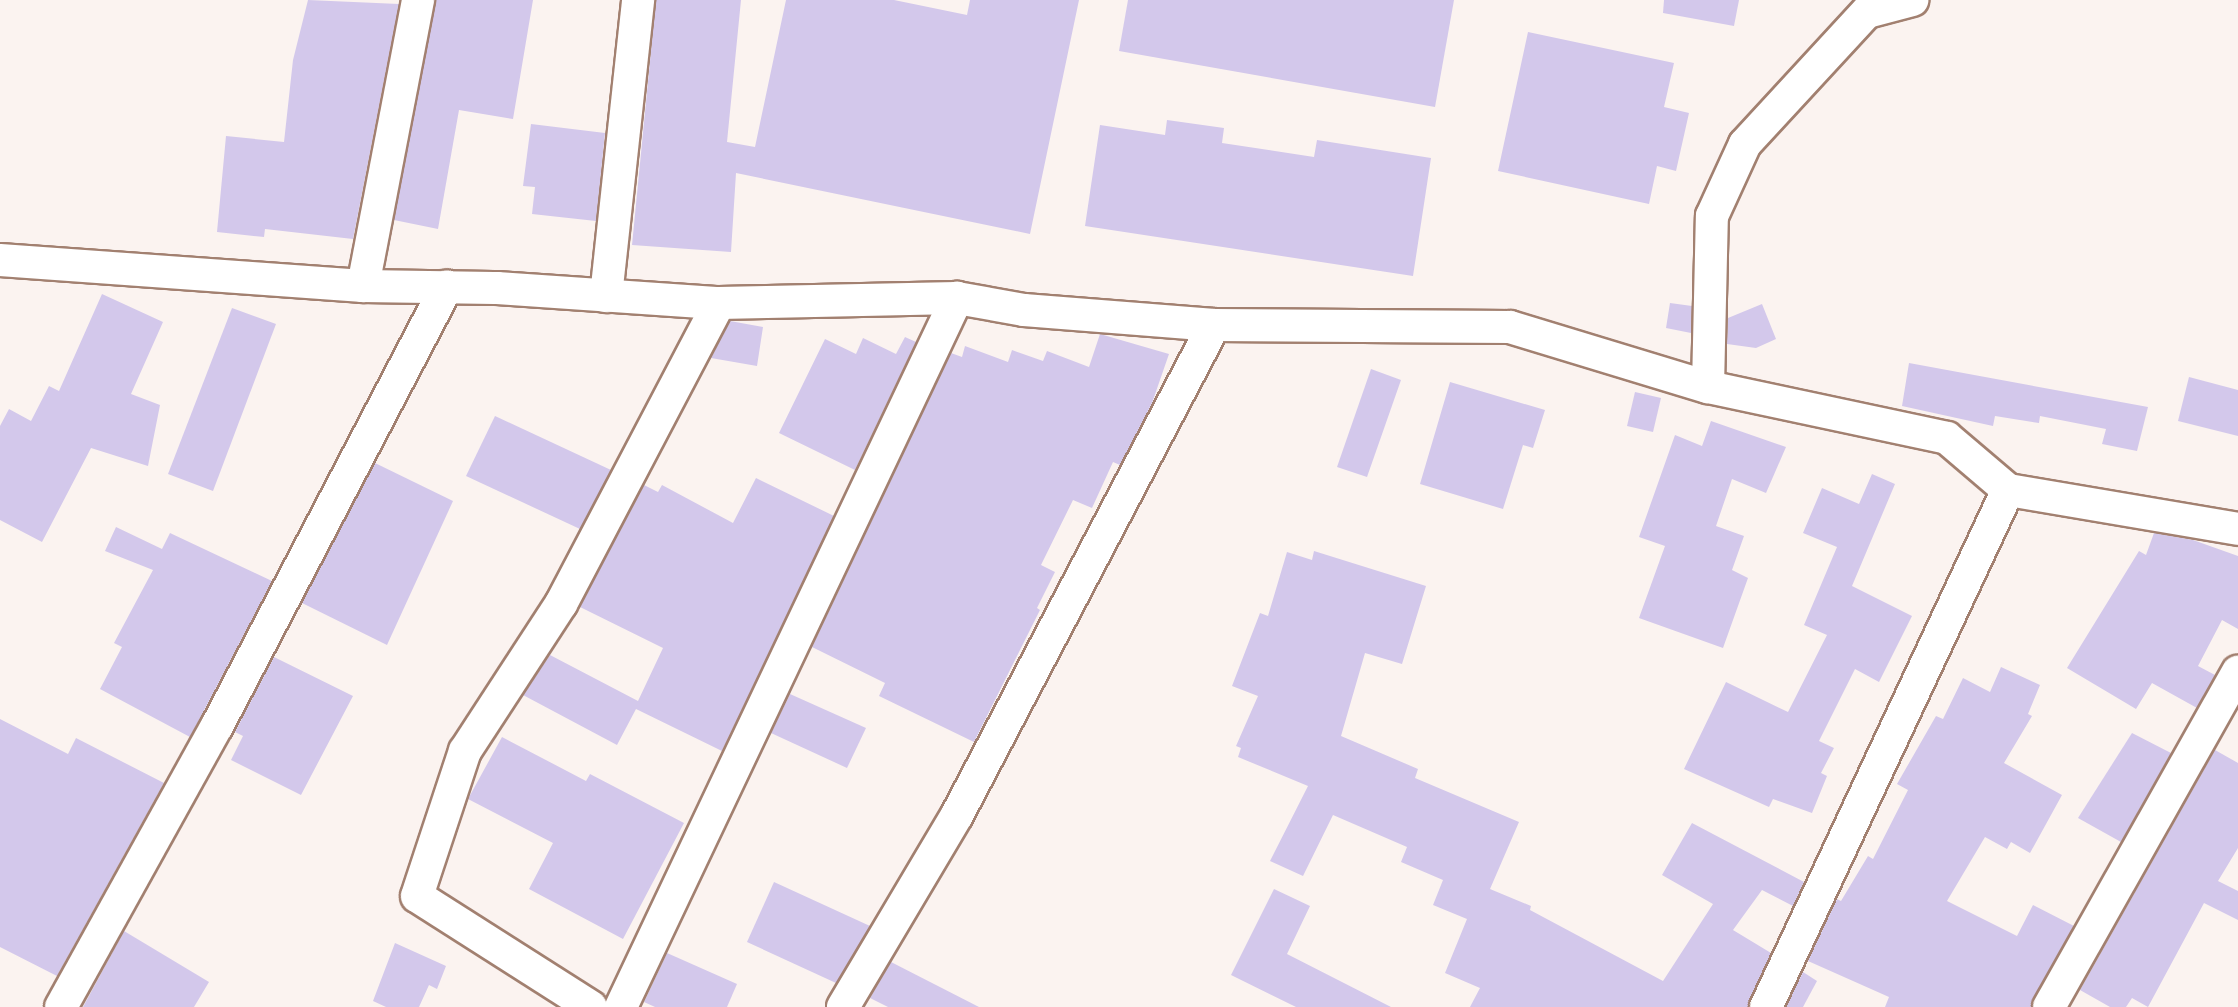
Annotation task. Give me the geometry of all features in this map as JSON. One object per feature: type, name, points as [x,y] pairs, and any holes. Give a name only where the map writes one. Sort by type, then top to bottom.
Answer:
[{"type":"street","points":[[363,286],[418,0]]},
{"type":"street","points":[[606,296],[638,0]]},
{"type":"street","points":[[1708,387],[1712,216],[1745,144],[1867,12],[1912,0]]},
{"type":"street","points":[[0,260],[363,286],[447,286],[719,303],[957,298],[1024,310],[1214,326],[1510,327],[1708,387],[1947,438],[2008,490],[2238,529]]},
{"type":"street","points":[[61,1007],[217,726],[447,286]]},
{"type":"street","points":[[621,1007],[957,298]]},
{"type":"street","points":[[591,1007],[417,896],[465,751],[561,604],[719,303]]},
{"type":"street","points":[[842,1007],[957,815],[1214,326]]},
{"type":"street","points":[[1766,1007],[2008,490]]},
{"type":"street","points":[[2049,1007],[2238,673]]},
{"type":"building","points":[[308,0],[399,4],[353,239],[265,229],[264,237],[217,232],[226,136],[284,142],[293,60]]},
{"type":"building","points":[[436,0],[533,0],[513,119],[459,110],[438,229],[394,220]]},
{"type":"building","points":[[656,0],[741,0],[727,142],[755,147],[786,0],[894,0],[967,15],[970,0],[1079,0],[1030,234],[736,173],[731,252],[632,245]]},
{"type":"building","points":[[1128,0],[1454,0],[1435,107],[1119,51]]},
{"type":"building","points":[[1664,0],[1739,0],[1734,26],[1663,13]]},
{"type":"building","points":[[1528,32],[1674,63],[1664,107],[1689,113],[1676,171],[1657,166],[1649,204],[1498,171]]},
{"type":"building","points":[[1167,120],[1224,128],[1222,143],[1314,157],[1317,140],[1431,158],[1413,276],[1085,226],[1100,125],[1165,135]]},
{"type":"building","points":[[531,124],[605,133],[596,221],[532,214],[535,187],[523,186]]},
{"type":"building","points":[[102,294],[163,322],[131,394],[160,405],[148,466],[91,448],[42,542],[0,520],[0,426],[9,409],[31,421],[49,386],[59,391]]},
{"type":"building","points":[[1670,303],[1692,306],[1691,333],[1666,328]]},
{"type":"building","points":[[1762,304],[1776,339],[1756,348],[1727,344],[1728,318]]},
{"type":"building","points":[[232,308],[276,324],[213,491],[168,474]]},
{"type":"building","points":[[730,321],[763,327],[757,366],[711,358]]},
{"type":"building","points":[[1100,334],[1169,354],[1152,403],[1120,465],[1113,462],[1092,508],[1073,500],[1041,565],[1055,572],[1037,608],[1040,610],[974,742],[879,696],[885,683],[812,647],[951,353],[962,357],[965,346],[1008,362],[1012,350],[1043,361],[1047,351],[1089,367]]},
{"type":"building","points":[[905,337],[916,342],[855,470],[779,433],[825,339],[856,354],[863,338],[896,354]]},
{"type":"building","points":[[1909,363],[2148,407],[2137,451],[2102,444],[2106,429],[2040,416],[2039,423],[1995,416],[1993,426],[1902,406]]},
{"type":"building","points":[[1371,369],[1401,380],[1367,477],[1337,467]]},
{"type":"building","points":[[2189,377],[2238,390],[2238,436],[2178,421]]},
{"type":"building","points":[[1450,382],[1545,410],[1533,448],[1523,445],[1503,509],[1420,484]]},
{"type":"building","points":[[1635,392],[1661,398],[1653,432],[1627,426]]},
{"type":"building","points":[[495,416],[611,470],[580,529],[466,476]]},
{"type":"building","points":[[1711,421],[1786,447],[1766,493],[1732,479],[1716,526],[1744,536],[1732,570],[1748,578],[1723,648],[1639,618],[1665,546],[1639,537],[1675,435],[1702,446]]},
{"type":"building","points":[[375,463],[453,501],[387,645],[302,603]]},
{"type":"building","points":[[1872,474],[1895,484],[1852,586],[1912,616],[1879,682],[1855,669],[1819,741],[1834,748],[1821,773],[1827,776],[1812,813],[1773,799],[1769,807],[1684,769],[1726,682],[1788,712],[1827,635],[1804,625],[1837,547],[1803,533],[1822,488],[1859,504]]},
{"type":"building","points":[[756,478],[834,516],[722,751],[636,709],[617,745],[523,695],[550,655],[638,701],[663,648],[580,607],[644,485],[658,492],[662,485],[733,523]]},
{"type":"building","points":[[116,527],[162,549],[170,533],[272,581],[190,737],[100,689],[122,647],[114,643],[153,570],[105,551]]},
{"type":"building","points":[[2154,533],[2193,540],[2238,556],[2238,629],[2222,620],[2198,666],[2215,675],[2197,708],[2152,683],[2136,709],[2067,668],[2139,551],[2146,555]]},
{"type":"building","points":[[1314,551],[1426,586],[1402,664],[1365,653],[1341,736],[1418,769],[1415,778],[1519,822],[1490,889],[1531,906],[1530,910],[1663,981],[1713,904],[1662,875],[1692,823],[1804,882],[1793,906],[1762,890],[1733,930],[1771,953],[1748,1007],[1470,1007],[1480,988],[1445,973],[1467,919],[1433,905],[1443,880],[1401,862],[1407,847],[1333,815],[1303,876],[1270,861],[1308,786],[1238,757],[1241,748],[1236,746],[1258,696],[1232,686],[1260,613],[1268,616],[1287,552],[1312,560]]},
{"type":"building","points":[[274,657],[353,696],[301,795],[231,760],[243,736],[235,732]]},
{"type":"building","points":[[2001,667],[2040,685],[2028,714],[2032,716],[2004,763],[2062,795],[2030,853],[2011,842],[2007,849],[1985,837],[1947,901],[2017,936],[2033,905],[2074,926],[2031,1007],[1885,1007],[1889,997],[1808,961],[1837,899],[1841,901],[1868,856],[1873,859],[1908,790],[1897,784],[1936,716],[1943,719],[1963,678],[1990,692]]},
{"type":"building","points":[[790,694],[866,728],[847,768],[771,733]]},
{"type":"building","points":[[0,719],[68,754],[76,738],[164,783],[57,976],[0,947]]},
{"type":"building","points":[[2132,733],[2171,753],[2121,842],[2078,818]]},
{"type":"building","points":[[502,737],[586,781],[590,774],[684,823],[623,939],[529,889],[553,843],[468,799]]},
{"type":"building","points":[[2215,750],[2238,763],[2238,848],[2218,881],[2238,891],[2238,920],[2204,903],[2148,1007],[2132,998],[2126,1007],[2110,1007],[2080,990]]},
{"type":"building","points":[[774,882],[870,926],[836,983],[747,942]]},
{"type":"building","points":[[1274,889],[1310,906],[1287,954],[1391,1007],[1296,1007],[1231,975]]},
{"type":"building","points":[[124,931],[209,982],[194,1007],[83,1007]]},
{"type":"building","points":[[395,943],[446,966],[437,989],[429,985],[419,1007],[386,1007],[373,1001]]},
{"type":"building","points":[[667,953],[737,984],[727,1007],[655,1007],[644,1002]]},
{"type":"building","points":[[891,962],[979,1007],[888,1007],[870,998]]},
{"type":"building","points":[[1803,972],[1817,981],[1803,1007],[1786,1007]]}]
